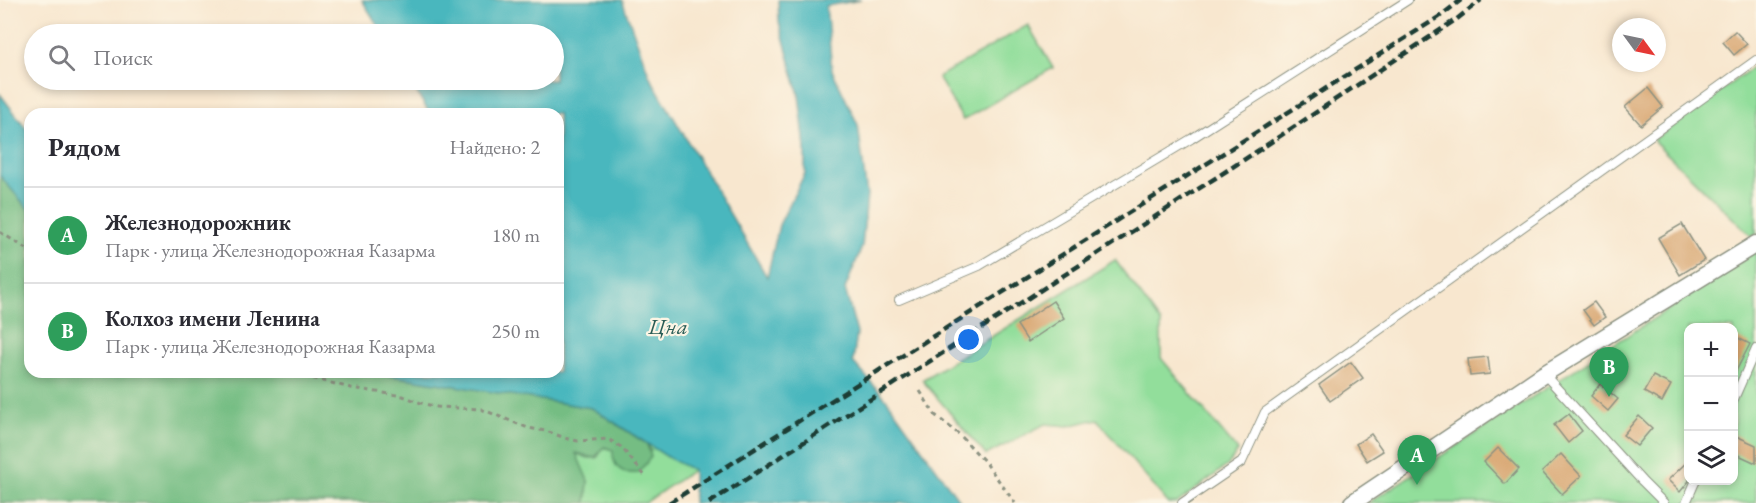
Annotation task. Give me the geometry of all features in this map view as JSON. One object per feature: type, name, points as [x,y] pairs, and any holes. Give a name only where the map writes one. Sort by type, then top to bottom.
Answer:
[{"type":"street","points":[[1352,503],[1544,374],[1756,244]]},
{"type":"lane","points":[[899,300],[979,266],[1191,139],[1408,0]]},
{"type":"lane","points":[[1182,503],[1242,462],[1265,412],[1756,60]]},
{"type":"lane","points":[[1738,390],[1756,349]]},
{"type":"lane","points":[[1544,374],[1664,503]]},
{"type":"lane","points":[[1686,503],[1694,485]]},
{"type":"path","points":[[0,232],[24,247]]},
{"type":"path","points":[[311,378],[351,388],[403,396],[437,406],[481,409],[528,428],[546,431],[568,439],[578,441],[608,439],[621,447],[646,477]]},
{"type":"path","points":[[920,391],[935,415],[960,435],[986,463],[1015,503]]},
{"type":"green space","points":[[1028,25],[1053,68],[963,120],[938,77]]},
{"type":"green space","points":[[1756,65],[1756,234],[1752,237],[1653,140]]},
{"type":"green space","points":[[0,176],[24,204],[24,378],[405,378],[592,408],[647,444],[651,457],[638,473],[627,473],[616,465],[613,450],[604,447],[597,456],[592,458],[576,453],[588,481],[586,503],[0,503]]},
{"type":"green space","points":[[1756,251],[1756,503],[1368,503],[1715,279]]},
{"type":"green space","points":[[1115,260],[1161,323],[1161,358],[1238,451],[1228,465],[1177,503],[1168,503],[1097,419],[1068,426],[1045,424],[986,455],[922,380]]},
{"type":"green space","points":[[647,444],[693,470],[645,503],[586,503],[588,481],[575,453],[588,458],[597,458],[604,447],[614,450],[651,451]]},
{"type":"water","name":"Цна","points":[[362,0],[622,0],[650,77],[767,277],[779,225],[805,173],[805,148],[799,95],[779,22],[778,0],[861,0],[826,6],[832,70],[858,125],[867,195],[862,247],[845,289],[857,333],[853,362],[888,401],[961,503],[693,503],[693,470],[669,458],[592,408],[405,378],[564,378],[564,108],[426,108],[415,90],[564,90],[564,24],[377,24]]},
{"type":"water","points":[[0,94],[24,125],[24,204],[0,176]]},
{"type":"building","points":[[1735,31],[1747,44],[1734,55],[1723,42]]},
{"type":"building","points":[[1648,88],[1663,107],[1641,125],[1625,107]]},
{"type":"building","points":[[1682,224],[1704,260],[1680,275],[1658,238]]},
{"type":"building","points":[[1053,301],[1064,318],[1028,342],[1017,325]]},
{"type":"building","points":[[1594,302],[1605,317],[1594,325],[1583,310]]},
{"type":"building","points":[[1738,338],[1750,344],[1738,367]]},
{"type":"building","points":[[1488,357],[1490,374],[1470,376],[1468,359]]},
{"type":"building","points":[[1351,362],[1363,378],[1330,401],[1319,385]]},
{"type":"building","points":[[1653,376],[1671,385],[1662,402],[1644,392]]},
{"type":"building","points":[[1600,384],[1618,399],[1608,411],[1591,396]]},
{"type":"building","points":[[1569,414],[1582,431],[1568,443],[1554,425]]},
{"type":"building","points":[[1639,416],[1652,428],[1637,446],[1623,435]]},
{"type":"building","points":[[1371,434],[1383,451],[1367,461],[1356,444]]},
{"type":"building","points":[[1738,437],[1756,445],[1756,463],[1738,455]]},
{"type":"building","points":[[1498,448],[1519,469],[1505,484],[1484,462]]},
{"type":"building","points":[[1561,454],[1581,476],[1562,494],[1542,472]]},
{"type":"building","points":[[1684,465],[1686,485],[1680,492],[1668,480]]},
{"type":"railway","points":[[669,503],[1439,17],[1461,0]]},
{"type":"railway","points":[[709,503],[1259,150],[1457,19],[1481,0]]},
{"type":"place","name":"Колхоз имени Ленина","points":[[1609,397]]},
{"type":"place","name":"Железнодорожник","points":[[1417,485]]}]
